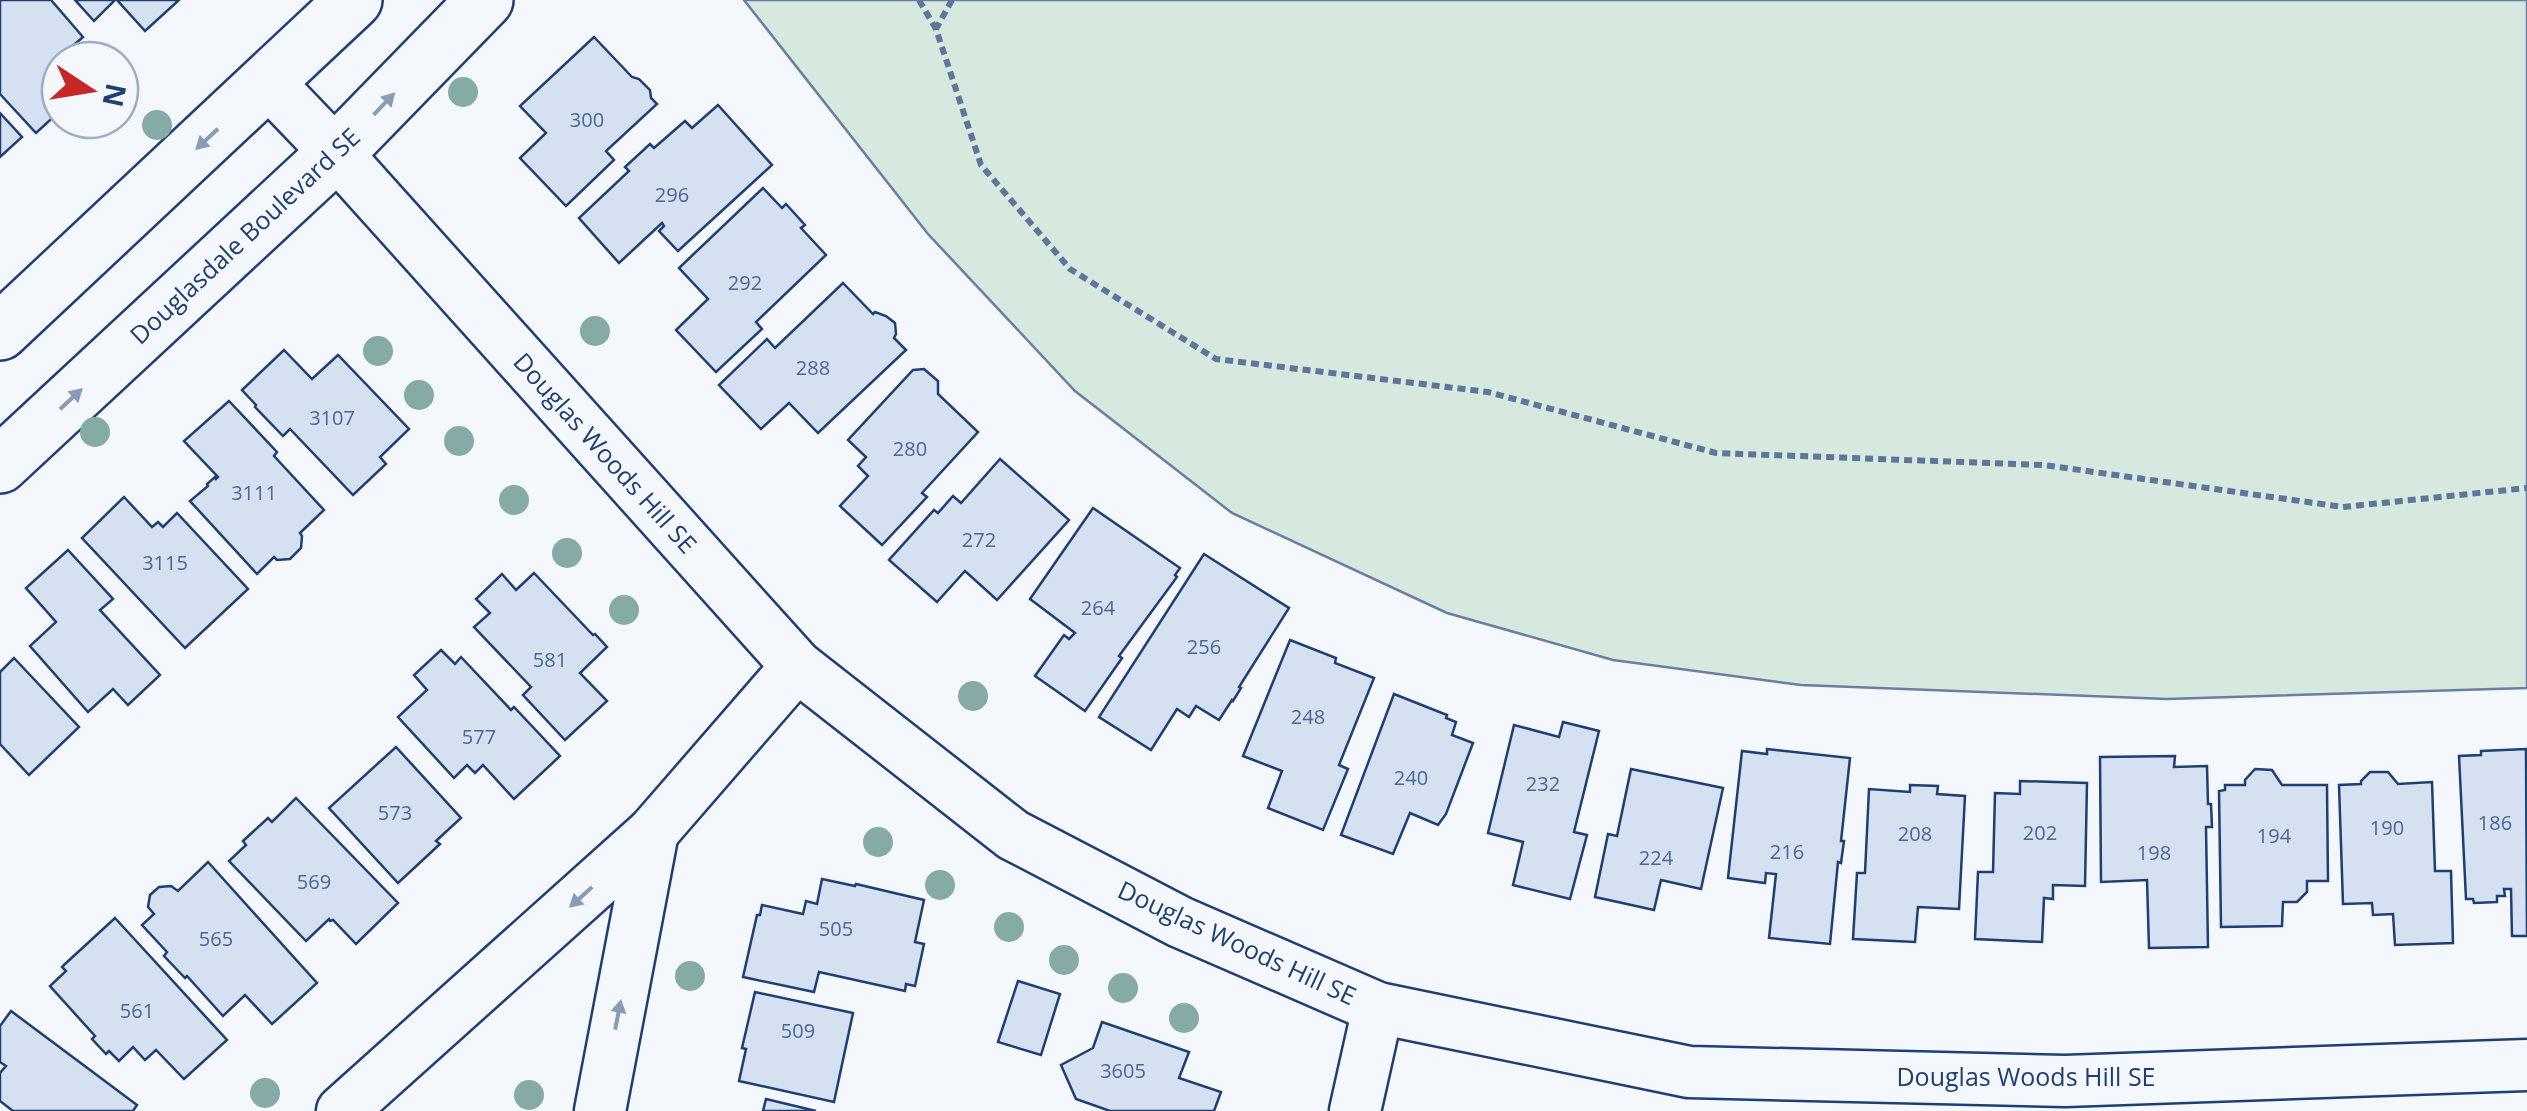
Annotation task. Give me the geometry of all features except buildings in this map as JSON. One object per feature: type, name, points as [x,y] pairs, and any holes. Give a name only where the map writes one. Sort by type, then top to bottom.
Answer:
[{"type":"street","points":[[0,332],[354,0]]},
{"type":"street","name":"Douglasdale Boulevard SE","points":[[0,466],[336,153],[485,0]]},
{"type":"street","name":"Douglas Woods Hill SE","points":[[268,82],[797,666],[1013,835],[1180,922],[1378,1008],[1690,1072],[2065,1096],[2527,1066]]},
{"type":"street","points":[[342,1111],[653,832],[797,666]]},
{"type":"street","points":[[600,1111],[653,832]]},
{"type":"street","points":[[1354,1111],[1378,1008]]},
{"type":"path","points":[[919,0],[936,29],[980,165],[1070,268],[1216,359],[1488,392],[1716,453],[2044,464],[2343,508],[2527,488]]},
{"type":"path","points":[[936,29],[952,0]]},
{"type":"shaded area","points":[[744,0],[2527,0],[2527,688],[2167,699],[1801,685],[1613,660],[1447,613],[1232,513],[1075,391],[928,234]]}]
